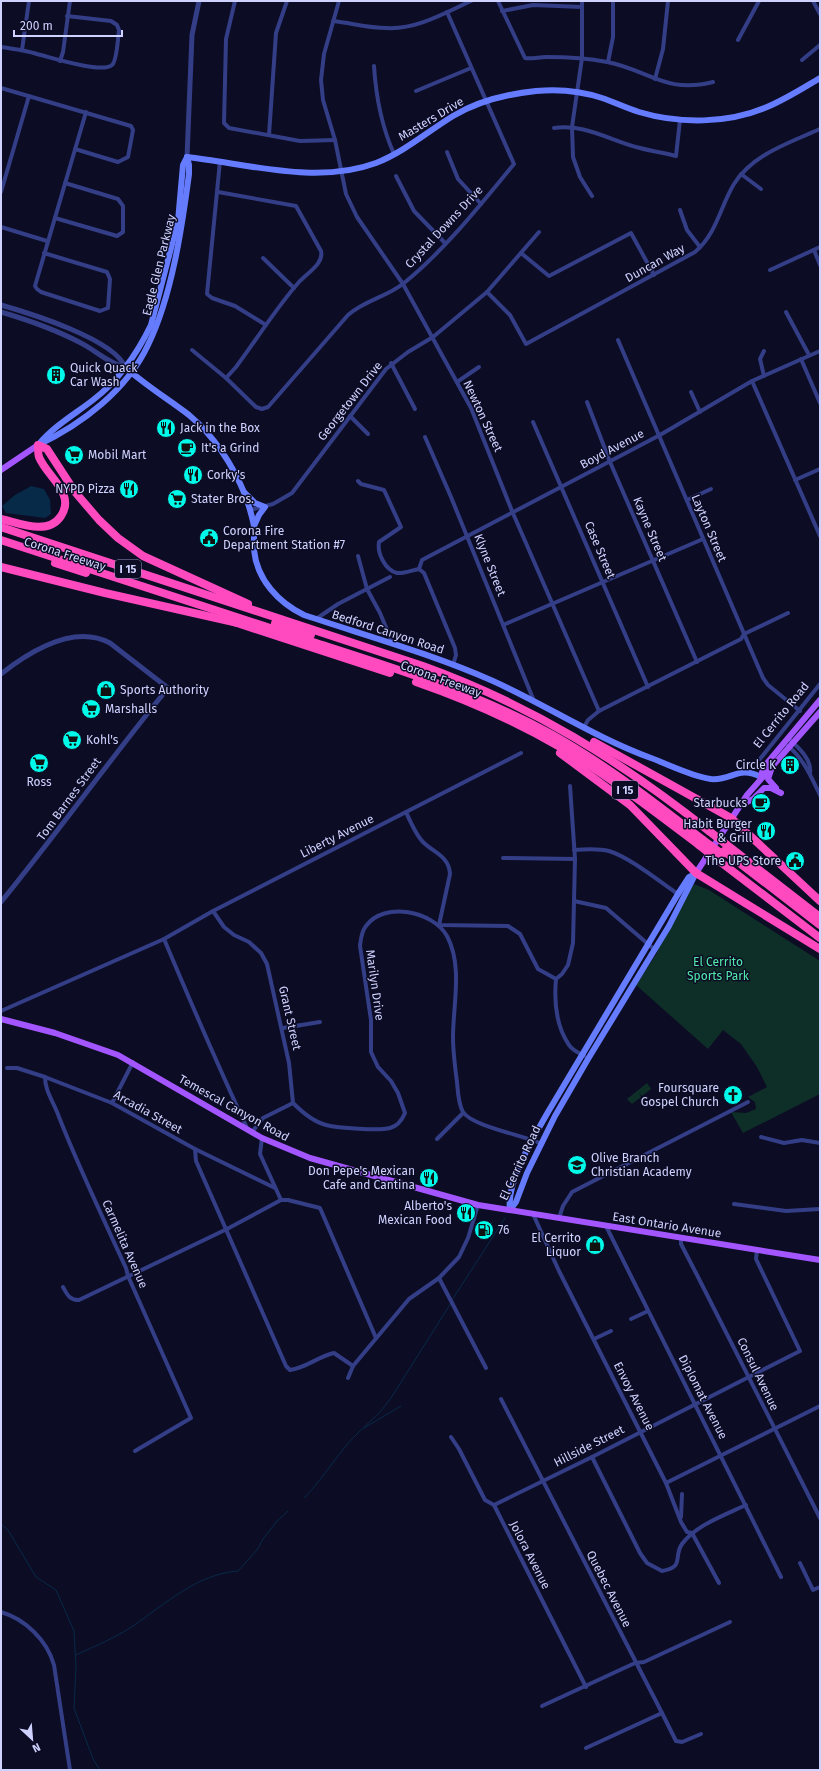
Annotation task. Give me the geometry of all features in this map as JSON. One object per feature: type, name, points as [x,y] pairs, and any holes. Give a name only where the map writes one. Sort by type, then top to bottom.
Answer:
[{"type":"highway","points":[[1,519],[43,527],[52,525],[62,514],[66,506],[65,498],[62,491],[39,457],[38,445],[47,449],[75,492],[99,520],[118,538],[143,556],[221,593],[244,601],[254,610]]},
{"type":"highway","name":"Corona Freeway","points":[[1,527],[444,674],[482,689],[543,718],[620,765],[656,790],[704,839],[722,853],[778,885],[820,917]]},
{"type":"highway","points":[[1,540],[379,664],[449,688],[487,703],[550,734],[600,764],[704,839]]},
{"type":"highway","name":"Corona Freeway","points":[[1,545],[454,695],[547,740],[578,758],[704,839],[820,938]]},
{"type":"highway","points":[[1,567],[105,593],[241,624]]},
{"type":"highway","points":[[129,569],[173,588],[448,681],[490,699],[539,724],[611,766],[704,839]]},
{"type":"highway","points":[[543,718],[554,720],[731,818],[820,901]]},
{"type":"highway","points":[[547,740],[556,749],[630,805],[696,873],[820,949]]},
{"type":"highway","points":[[722,853],[754,881],[820,932]]},
{"type":"highway","points":[[722,853],[820,923]]},
{"type":"highway","points":[[778,885],[820,923]]},
{"type":"main road","name":"Masters Drive","points":[[187,157],[292,172],[316,174],[341,172],[375,163],[394,154],[454,116],[486,101],[506,95],[537,91],[577,92],[602,98],[638,112],[680,120],[728,118],[747,114],[780,101],[820,78]]},
{"type":"main road","name":"Eagle Glen Parkway","points":[[38,445],[47,434],[104,392],[125,368],[139,348],[150,325],[178,221],[183,165],[187,157]]},
{"type":"main road","name":"Eagle Glen Parkway","points":[[38,445],[52,439],[101,404],[131,373],[149,344],[168,284],[183,220],[189,165],[187,157]]},
{"type":"main road","name":"Bedford Canyon Road","points":[[125,368],[189,416],[204,430],[229,460],[244,492],[250,510],[254,526],[254,550],[256,561],[271,590],[285,605],[299,613],[315,619],[453,665],[492,681],[641,754],[706,778],[717,779],[746,772],[761,778]]},
{"type":"main road","points":[[1,470],[38,445]]},
{"type":"main road","points":[[244,492],[255,503],[265,507],[254,526]]},
{"type":"main road","points":[[761,778],[763,768],[820,700]]},
{"type":"main road","points":[[761,778],[771,770],[820,712]]},
{"type":"main road","points":[[739,805],[753,799],[764,788],[771,788],[781,793],[768,779],[771,770]]},
{"type":"main road","name":"El Cerrito Road","points":[[510,1210],[516,1202],[524,1178],[540,1143],[588,1059],[669,926],[696,873],[739,805],[761,778]]},
{"type":"main road","name":"El Cerrito Road","points":[[510,1210],[509,1200],[517,1176],[533,1140],[581,1055],[678,894],[689,877],[696,873]]},
{"type":"main road","name":"Temescal Canyon Road","points":[[1,1019],[62,1035],[109,1051],[133,1062],[262,1138],[310,1158],[478,1205],[510,1210]]},
{"type":"main road","name":"East Ontario Avenue","points":[[510,1210],[820,1260]]},
{"type":"street","points":[[22,50],[29,1]]},
{"type":"street","points":[[60,61],[70,1]]},
{"type":"street","name":"Eagle Glen Parkway","points":[[187,157],[192,35],[199,1]]},
{"type":"street","points":[[235,1],[226,39],[224,123],[229,128],[269,134],[300,141],[335,140]]},
{"type":"street","points":[[269,134],[276,33],[287,1]]},
{"type":"street","name":"Newton Street","points":[[339,1],[324,54],[321,80],[323,100],[335,140],[346,194],[353,211],[403,284],[457,382],[480,429],[512,511],[554,603],[599,711]]},
{"type":"street","points":[[333,21],[392,28],[419,24],[471,1]]},
{"type":"street","points":[[498,1],[525,58],[582,58],[608,62],[655,80],[677,85],[696,86],[713,82]]},
{"type":"street","points":[[582,1],[582,58],[572,127],[574,157],[580,177],[592,196]]},
{"type":"street","points":[[608,62],[613,37],[613,1]]},
{"type":"street","points":[[655,80],[663,49],[668,1]]},
{"type":"street","points":[[738,40],[758,1]]},
{"type":"street","points":[[813,1],[820,14]]},
{"type":"street","points":[[502,11],[533,5],[582,7]]},
{"type":"street","points":[[447,12],[486,101]]},
{"type":"street","points":[[1,47],[22,50],[60,61],[103,68],[111,66],[115,62],[119,30],[117,25],[111,22],[67,16]]},
{"type":"street","points":[[802,60],[820,45]]},
{"type":"street","points":[[374,66],[376,94],[381,122],[394,154]]},
{"type":"street","points":[[416,91],[471,68]]},
{"type":"street","points":[[1,88],[131,126],[133,130],[128,157],[118,162],[75,149]]},
{"type":"street","points":[[1,192],[29,96]]},
{"type":"street","name":"Crystal Downs Drive","points":[[226,378],[256,408],[262,409],[268,407],[348,315],[362,304],[403,284],[425,265],[481,204],[514,164],[486,101]]},
{"type":"street","points":[[44,253],[106,272],[108,274],[109,305],[105,310],[100,312],[42,292],[35,286],[47,241],[86,112]]},
{"type":"street","points":[[554,128],[572,127],[593,132],[640,148],[676,156],[680,120]]},
{"type":"street","name":"Duncan Way","points":[[487,292],[510,315],[526,344],[685,258],[700,247],[717,224],[734,185],[741,174],[763,155],[820,129]]},
{"type":"street","points":[[446,152],[458,179],[481,204]]},
{"type":"street","points":[[220,161],[218,192],[206,294],[212,298],[235,306],[266,325]]},
{"type":"street","points":[[741,174],[761,189]]},
{"type":"street","points":[[396,176],[414,211],[445,243]]},
{"type":"street","points":[[55,218],[117,236],[122,232],[121,202],[118,199],[65,183]]},
{"type":"street","points":[[192,350],[226,378],[236,367],[294,288],[319,262],[322,256],[321,251],[296,206],[218,192]]},
{"type":"street","points":[[680,210],[687,230],[700,247]]},
{"type":"street","points":[[1,227],[47,241]]},
{"type":"street","name":"Georgetown Drive","points":[[250,510],[265,507],[281,501],[292,493],[381,374],[391,363],[432,337],[487,292],[522,253],[538,232]]},
{"type":"street","points":[[522,253],[549,276],[631,233],[654,275]]},
{"type":"street","points":[[770,270],[820,247]]},
{"type":"street","points":[[814,250],[820,265]]},
{"type":"street","points":[[263,258],[294,288]]},
{"type":"street","name":"Bedford Canyon Road","points":[[1,305],[48,319],[80,333],[108,350],[123,362],[125,368]]},
{"type":"street","name":"Bedford Canyon Road","points":[[1,312],[54,329],[95,350],[119,366],[125,368]]},
{"type":"street","points":[[786,312],[809,356]]},
{"type":"street","name":"Layton Street","points":[[618,340],[765,681],[800,710]]},
{"type":"street","points":[[764,351],[760,355],[760,359],[764,376]]},
{"type":"street","name":"Boyd Avenue","points":[[419,569],[422,560],[512,511],[562,488],[660,435],[752,381],[820,351]]},
{"type":"street","points":[[800,360],[820,404]]},
{"type":"street","points":[[391,363],[415,409]]},
{"type":"street","points":[[457,382],[479,367]]},
{"type":"street","points":[[752,381],[794,480],[820,536]]},
{"type":"street","points":[[691,392],[700,412]]},
{"type":"street","name":"Kayne Street","points":[[587,402],[610,462],[697,662]]},
{"type":"street","points":[[350,416],[368,434]]},
{"type":"street","name":"Case Street","points":[[533,422],[648,686]]},
{"type":"street","name":"Klyne Street","points":[[425,437],[534,701]]},
{"type":"street","points":[[794,480],[820,469]]},
{"type":"street","points":[[358,481],[361,484],[384,490],[401,527],[379,542],[379,552],[384,562],[392,571],[397,573],[419,569],[424,573],[455,648],[453,665]]},
{"type":"street","points":[[687,500],[711,489]]},
{"type":"street","points":[[503,625],[704,539]]},
{"type":"street","points":[[358,556],[367,588],[380,612],[393,645]]},
{"type":"street","points":[[315,619],[338,604],[390,577]]},
{"type":"street","points":[[584,727],[588,720],[599,711],[741,639],[744,634],[788,613]]},
{"type":"street","name":"Tom Barnes Street","points":[[1,674],[38,650],[57,642],[86,636],[99,638],[110,643],[168,688],[109,760],[95,782],[60,829],[1,902]]},
{"type":"street","name":"El Cerrito Road","points":[[760,759],[820,684]]},
{"type":"street","points":[[786,740],[791,745],[801,750],[811,769],[810,773],[820,795]]},
{"type":"street","name":"Liberty Avenue","points":[[1,1011],[164,939],[214,911],[521,753]]},
{"type":"street","points":[[570,786],[575,859],[573,943],[568,965],[562,974],[556,979],[554,998],[560,1023],[569,1046],[588,1059]]},
{"type":"street","points":[[406,812],[423,842],[447,861],[450,867],[450,874],[439,925],[447,936],[455,960],[453,1046],[460,1106],[467,1117],[483,1125],[540,1143]]},
{"type":"street","points":[[574,850],[600,849],[610,851],[622,857],[678,894]]},
{"type":"street","points":[[503,858],[575,859]]},
{"type":"street","points":[[574,901],[606,908],[655,950]]},
{"type":"street","name":"Grant Street","points":[[214,911],[224,927],[234,935],[249,942],[261,953],[267,964],[290,1063],[293,1103]]},
{"type":"street","name":"Marilyn Drive","points":[[293,1103],[311,1117],[325,1125],[383,1129],[397,1125],[405,1113],[403,1106],[394,1087],[378,1067],[371,1052],[371,1020],[360,952],[361,934],[373,919],[383,914],[418,914],[439,925]]},
{"type":"street","points":[[439,925],[508,926],[520,934],[538,969],[556,979]]},
{"type":"street","points":[[164,939],[198,1016],[209,1046],[249,1130],[263,1118],[293,1103]]},
{"type":"street","points":[[283,1028],[320,1022]]},
{"type":"street","points":[[112,1103],[133,1062]]},
{"type":"street","name":"Arcadia Street","points":[[7,1068],[17,1068],[45,1077],[112,1103],[195,1149],[275,1188]]},
{"type":"street","name":"Carmelita Avenue","points":[[45,1077],[45,1088],[126,1268],[128,1276],[191,1418],[135,1451]]},
{"type":"street","points":[[559,1218],[563,1206],[572,1192],[748,1102]]},
{"type":"street","points":[[437,1139],[463,1112]]},
{"type":"street","points":[[761,1137],[784,1143],[802,1140],[820,1143]]},
{"type":"street","points":[[262,1138],[260,1154],[280,1200]]},
{"type":"street","points":[[195,1149],[196,1162],[227,1229],[286,1366],[290,1370],[297,1369],[326,1355],[334,1353],[353,1366]]},
{"type":"street","points":[[63,1287],[72,1300],[79,1300],[227,1229],[280,1200],[288,1200],[320,1208],[376,1338]]},
{"type":"street","points":[[734,1204],[786,1211],[820,1209]]},
{"type":"street","points":[[348,1378],[353,1366],[409,1299],[439,1278],[459,1257],[464,1248],[478,1205]]},
{"type":"street","name":"Envoy Avenue","points":[[533,1214],[666,1483],[681,1522],[687,1532],[692,1533],[719,1583]]},
{"type":"street","name":"Diplomat Avenue","points":[[606,1226],[781,1577]]},
{"type":"street","name":"Consul Avenue","points":[[681,1238],[681,1244],[820,1518]]},
{"type":"street","name":"Hillside Street","points":[[494,1505],[800,1351],[756,1259],[757,1250]]},
{"type":"street","points":[[439,1278],[454,1304],[486,1368]]},
{"type":"street","points":[[631,1319],[648,1311]]},
{"type":"street","points":[[594,1339],[611,1331]]},
{"type":"street","name":"Quebec Avenue","points":[[501,1399],[676,1741],[682,1742],[701,1734]]},
{"type":"street","points":[[666,1483],[820,1406]]},
{"type":"street","name":"Jolora Avenue","points":[[451,1437],[459,1448],[485,1500],[494,1505],[586,1687]]},
{"type":"street","points":[[592,1457],[640,1553],[647,1563],[662,1571],[674,1568],[677,1564],[681,1545],[692,1533],[746,1505]]},
{"type":"street","points":[[681,1522],[682,1494]]},
{"type":"street","points":[[800,1563],[813,1590],[820,1587]]},
{"type":"street","points":[[1,1612],[14,1616],[25,1624],[50,1652],[54,1665],[70,1770]]},
{"type":"street","points":[[542,1706],[586,1687],[635,1663],[644,1662],[730,1622]]},
{"type":"street","points":[[586,1748],[662,1713]]},
{"type":"green space","name":"El Cerrito Sports Park","points":[[694,884],[709,890],[820,961],[820,1094],[743,1133],[731,1112],[746,1113],[756,1109],[755,1102],[748,1097],[767,1087],[757,1067],[741,1044],[723,1030],[708,1049],[636,985],[657,953],[667,926]]},
{"type":"green space","points":[[647,1083],[651,1089],[642,1096],[639,1093],[641,1097],[632,1104],[627,1099]]},
{"type":"water","points":[[31,486],[44,489],[50,500],[51,514],[45,518],[6,513],[2,506],[15,495]]},
{"type":"waterway","points":[[452,1300],[505,1218]]},
{"type":"waterway","points":[[361,1430],[381,1411],[391,1398],[451,1303]]},
{"type":"waterway","points":[[364,1428],[401,1406]]},
{"type":"waterway","points":[[304,1498],[346,1446],[361,1430]]},
{"type":"waterway","points":[[76,1655],[105,1642],[133,1626],[182,1591],[195,1584],[223,1573],[238,1571],[257,1550],[263,1539],[277,1521],[288,1511]]},
{"type":"waterway","points":[[1,1524],[8,1530],[36,1577],[56,1590],[74,1631],[76,1667],[74,1708],[93,1759],[100,1770]]},
{"type":"place","name":"Quick Quack Car Wash","points":[[56,375]]},
{"type":"place","name":"Jack in the Box","points":[[166,428]]},
{"type":"place","name":"It's a Grind","points":[[187,448]]},
{"type":"place","name":"Mobil Mart","points":[[74,455]]},
{"type":"place","name":"Corky's","points":[[193,475]]},
{"type":"place","name":"NYPD Pizza","points":[[129,489]]},
{"type":"place","name":"Stater Bros.","points":[[177,499]]},
{"type":"place","name":"Corona Fire Department Station #7","points":[[209,538]]},
{"type":"place","name":"Sports Authority","points":[[106,690]]},
{"type":"place","name":"Marshalls","points":[[91,709]]},
{"type":"place","name":"Kohl's","points":[[72,740]]},
{"type":"place","name":"Ross","points":[[39,763]]},
{"type":"place","name":"Circle K","points":[[790,765]]},
{"type":"place","name":"Starbucks","points":[[761,803]]},
{"type":"place","name":"Habit Burger & Grill","points":[[766,831]]},
{"type":"place","name":"The UPS Store","points":[[795,861]]},
{"type":"place","name":"Foursquare Gospel Church","points":[[733,1095]]},
{"type":"place","name":"Olive Branch Christian Academy","points":[[577,1165]]},
{"type":"place","name":"Don Pepe's Mexican Cafe and Cantina","points":[[429,1178]]},
{"type":"place","name":"Alberto's Mexican Food","points":[[466,1213]]},
{"type":"place","name":"76","points":[[484,1230]]},
{"type":"place","name":"El Cerrito Liquor","points":[[595,1245]]}]
